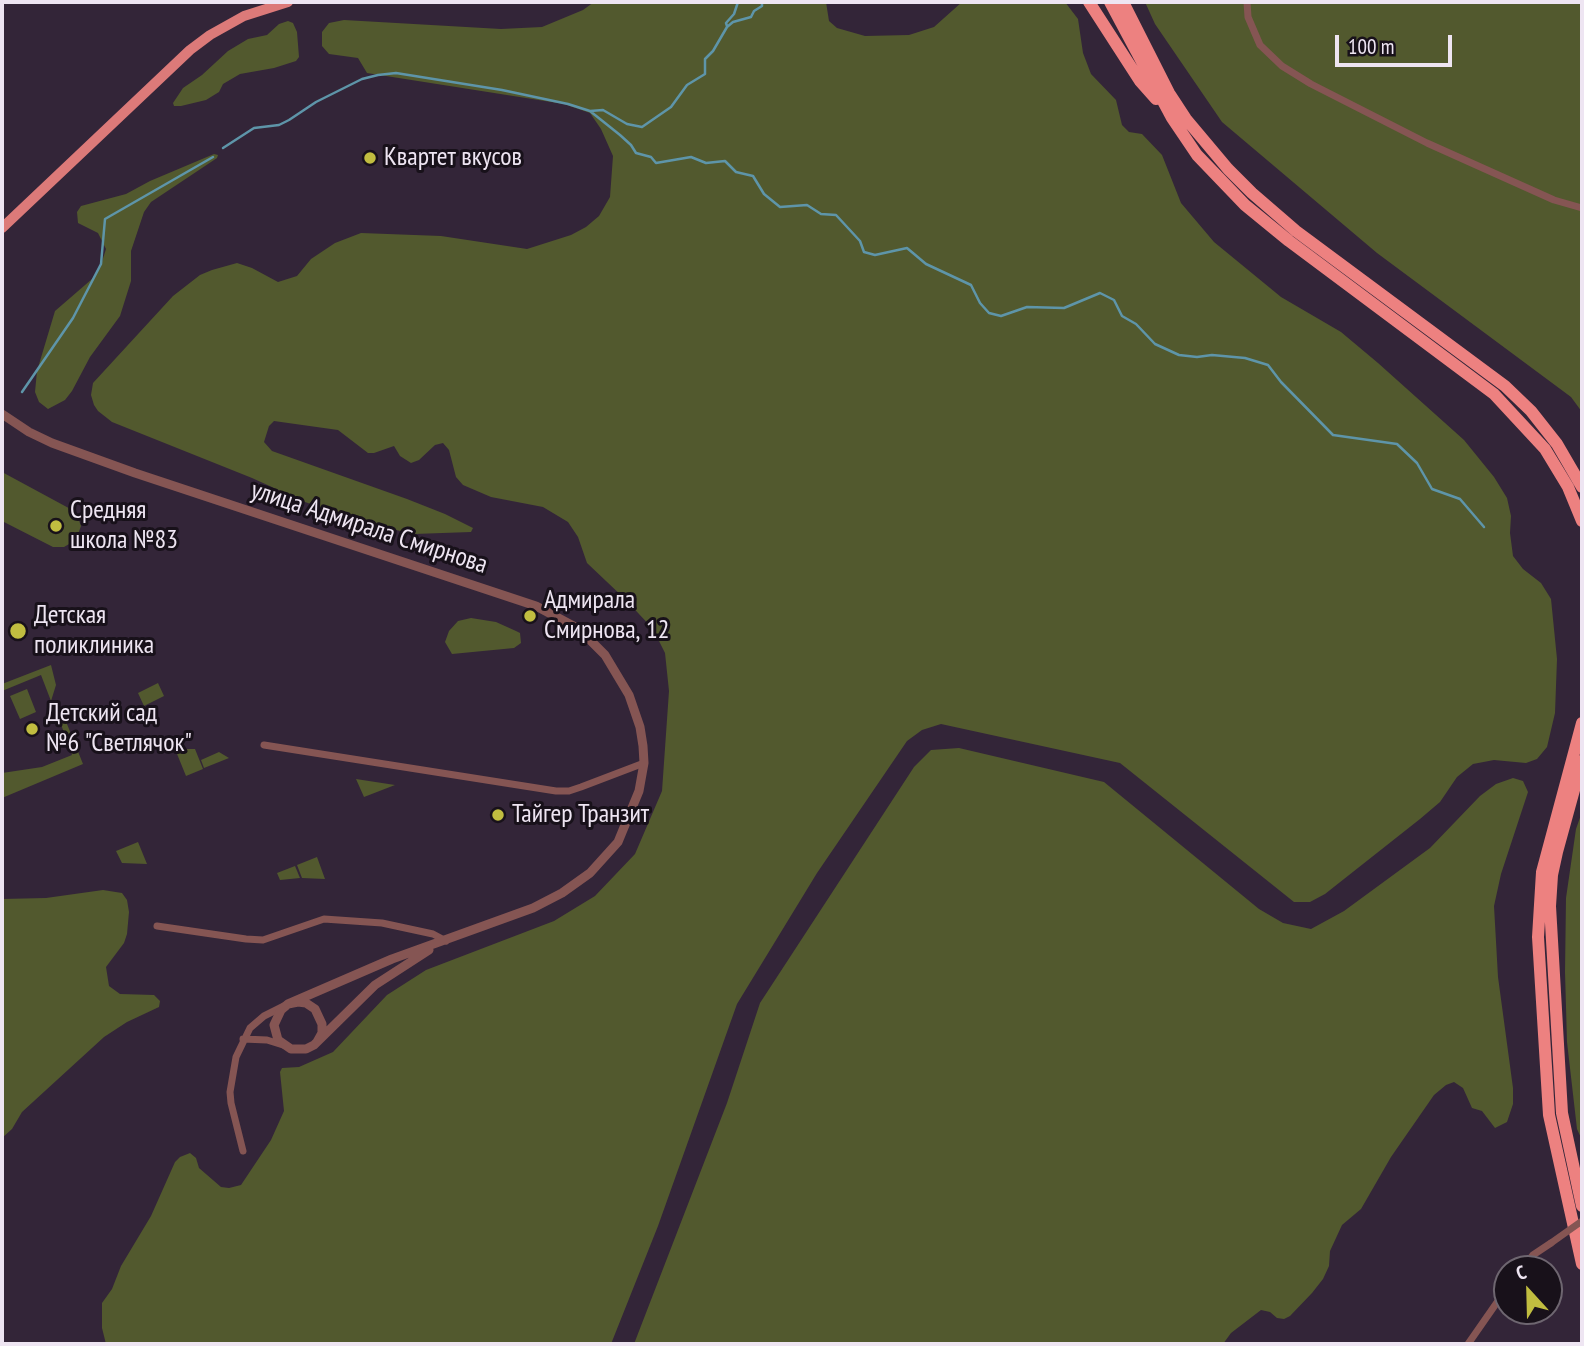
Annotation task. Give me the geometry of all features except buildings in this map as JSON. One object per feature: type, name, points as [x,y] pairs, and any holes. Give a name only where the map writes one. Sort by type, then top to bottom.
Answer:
[{"type":"highway","points":[[1089,2],[1140,81],[1172,118]]},
{"type":"highway","points":[[1110,2],[1172,118],[1196,155],[1245,205],[1503,402],[1537,439],[1557,468],[1582,521]]},
{"type":"highway","points":[[1123,2],[1169,93],[1186,119],[1228,169],[1252,194],[1296,230],[1505,386],[1531,411],[1557,444],[1582,487]]},
{"type":"highway","points":[[1582,723],[1542,872],[1538,937],[1549,1115],[1582,1264]]},
{"type":"highway","points":[[1582,761],[1552,875],[1550,916],[1562,1113],[1582,1206]]},
{"type":"main road","points":[[2,228],[210,34],[244,16],[288,2]]},
{"type":"street","points":[[1247,2],[1248,17],[1260,46],[1282,66],[1311,84],[1439,149],[1553,200],[1582,208]]},
{"type":"street","name":"улица Адмирала Смирнова","points":[[2,414],[52,443],[135,473],[520,599],[552,613],[579,629],[605,655],[619,676],[640,727],[644,763],[639,791],[618,842],[590,873],[562,893],[533,908],[392,959],[288,1004],[264,1016],[250,1028],[236,1058],[230,1092],[243,1151]]},
{"type":"street","points":[[264,745],[569,791],[644,763]]},
{"type":"street","points":[[157,926],[263,940],[324,919],[382,923],[433,934],[446,940]]},
{"type":"street","points":[[243,1039],[267,1041],[300,1051],[308,1048],[376,985],[446,940]]},
{"type":"street","points":[[283,1045],[276,1037],[275,1022],[278,1013],[288,1004],[306,1003],[318,1012],[323,1027],[317,1042]]},
{"type":"street","points":[[1533,1255],[1582,1221]]},
{"type":"street","points":[[1468,1344],[1493,1309]]},
{"type":"green space","points":[[594,2],[826,2],[829,21],[837,28],[865,36],[909,35],[934,27],[962,2],[1065,2],[1078,19],[1083,53],[1091,74],[1116,100],[1122,125],[1129,132],[1142,134],[1162,155],[1181,203],[1214,242],[1281,297],[1341,332],[1378,363],[1464,440],[1494,477],[1507,498],[1511,516],[1513,556],[1523,569],[1541,583],[1551,599],[1557,659],[1555,713],[1547,747],[1537,759],[1526,763],[1494,760],[1473,764],[1457,777],[1440,802],[1325,894],[1310,902],[1294,902],[1120,763],[941,724],[922,730],[907,741],[817,873],[737,1004],[658,1226],[611,1344],[106,1344],[102,1328],[102,1303],[151,1216],[175,1162],[180,1157],[190,1153],[196,1158],[199,1168],[221,1187],[241,1185],[271,1140],[284,1111],[280,1072],[282,1068],[299,1067],[333,1052],[387,995],[426,970],[554,921],[595,896],[635,854],[662,791],[669,691],[665,653],[653,629],[587,563],[578,537],[568,522],[543,507],[491,497],[463,485],[456,477],[449,450],[443,443],[435,445],[419,460],[411,463],[400,456],[394,446],[368,453],[338,430],[274,421],[269,426],[264,442],[272,451],[407,499],[473,528],[471,532],[414,534],[369,524],[305,502],[112,422],[94,405],[91,395],[93,383],[173,296],[200,275],[212,270],[237,263],[278,282],[297,276],[311,259],[335,243],[361,233],[441,236],[527,249],[571,235],[586,227],[599,216],[610,197],[613,156],[601,129],[590,113],[564,104],[367,73],[358,58],[329,54],[322,46],[322,32],[329,23],[344,20],[501,29],[542,27],[583,10]]},
{"type":"green space","points":[[1145,2],[1582,2],[1582,412],[1571,397],[1377,253],[1222,122],[1155,24]]},
{"type":"green space","points":[[288,21],[293,23],[297,32],[299,57],[296,61],[240,74],[223,84],[219,92],[206,100],[174,106],[173,103],[183,88],[228,51],[248,39],[267,35],[279,24]]},
{"type":"green space","points":[[214,154],[218,155],[217,158],[151,202],[144,212],[131,251],[131,281],[120,316],[90,357],[72,391],[65,400],[48,409],[39,402],[35,392],[37,371],[55,311],[92,279],[100,268],[106,249],[98,233],[78,223],[77,212],[81,206],[126,194]]},
{"type":"green space","points":[[2,472],[76,512],[81,526],[76,540],[64,547],[53,547],[2,521]]},
{"type":"green space","points":[[471,618],[496,622],[520,633],[521,643],[514,648],[452,654],[445,642],[449,631],[458,621]]},
{"type":"green space","points":[[51,665],[56,685],[51,701],[41,675],[2,691],[2,684]]},
{"type":"green space","points":[[158,683],[164,696],[144,706],[138,693]]},
{"type":"green space","points":[[27,689],[36,712],[20,719],[10,696]]},
{"type":"green space","points":[[63,714],[83,764],[2,798],[2,773],[42,767],[72,755],[58,716]]},
{"type":"green space","points":[[959,748],[1104,782],[1259,909],[1283,923],[1311,929],[1344,911],[1430,848],[1480,796],[1496,784],[1513,778],[1523,781],[1528,792],[1501,874],[1494,906],[1498,977],[1513,1088],[1513,1104],[1507,1122],[1495,1128],[1482,1111],[1472,1108],[1463,1088],[1454,1082],[1446,1085],[1434,1095],[1391,1157],[1361,1209],[1342,1225],[1330,1251],[1329,1266],[1312,1293],[1284,1319],[1261,1310],[1231,1333],[1223,1344],[634,1344],[727,1103],[760,1003],[914,767],[931,750]]},
{"type":"green space","points":[[175,749],[195,749],[203,769],[186,776]]},
{"type":"green space","points":[[219,752],[229,758],[204,768],[201,760]]},
{"type":"green space","points":[[356,779],[395,785],[364,797]]},
{"type":"green space","points":[[1582,812],[1582,1140],[1577,1129],[1567,1042],[1565,972],[1566,898],[1576,829]]},
{"type":"green space","points":[[138,842],[147,864],[122,863],[116,851]]},
{"type":"green space","points":[[317,857],[325,879],[302,878],[297,865]]},
{"type":"green space","points":[[295,866],[300,878],[280,880],[277,873]]},
{"type":"green space","points":[[103,890],[122,893],[127,900],[129,912],[124,943],[106,967],[109,986],[120,994],[154,995],[160,1001],[159,1007],[127,1022],[104,1037],[22,1112],[12,1129],[2,1138],[2,899],[46,898]]},
{"type":"waterway","points":[[727,26],[726,23],[734,14],[738,2]]},
{"type":"waterway","points":[[223,148],[254,128],[279,125],[316,102],[362,79],[396,73],[502,90],[590,111],[603,110],[627,124],[642,127],[671,107],[687,85],[705,74],[705,59],[727,27],[733,22],[751,17],[754,11],[762,6],[762,2]]},
{"type":"waterway","points":[[590,111],[631,145],[636,153],[651,157],[656,163],[691,157],[706,163],[725,161],[736,172],[753,176],[764,194],[780,207],[807,205],[821,214],[836,215],[860,241],[864,252],[875,255],[907,248],[926,264],[971,285],[980,303],[989,313],[1001,316],[1027,307],[1064,308],[1100,293],[1114,300],[1122,316],[1136,324],[1155,344],[1179,355],[1245,358],[1268,365],[1333,435],[1397,444],[1417,463],[1432,489],[1460,499],[1484,527]]},
{"type":"waterway","points":[[22,392],[73,318],[101,264],[105,219],[213,157]]},
{"type":"place","name":"Квартет вкусов","points":[[370,158]]},
{"type":"place","name":"Средняя школа №83","points":[[56,526]]},
{"type":"place","name":"Адмирала Смирнова, 12","points":[[530,616]]},
{"type":"place","name":"Детская поликлиника","points":[[18,631]]},
{"type":"place","name":"Детский сад №6 \"Светлячок\"","points":[[32,729]]},
{"type":"place","name":"Тайгер Транзит","points":[[498,815]]}]
